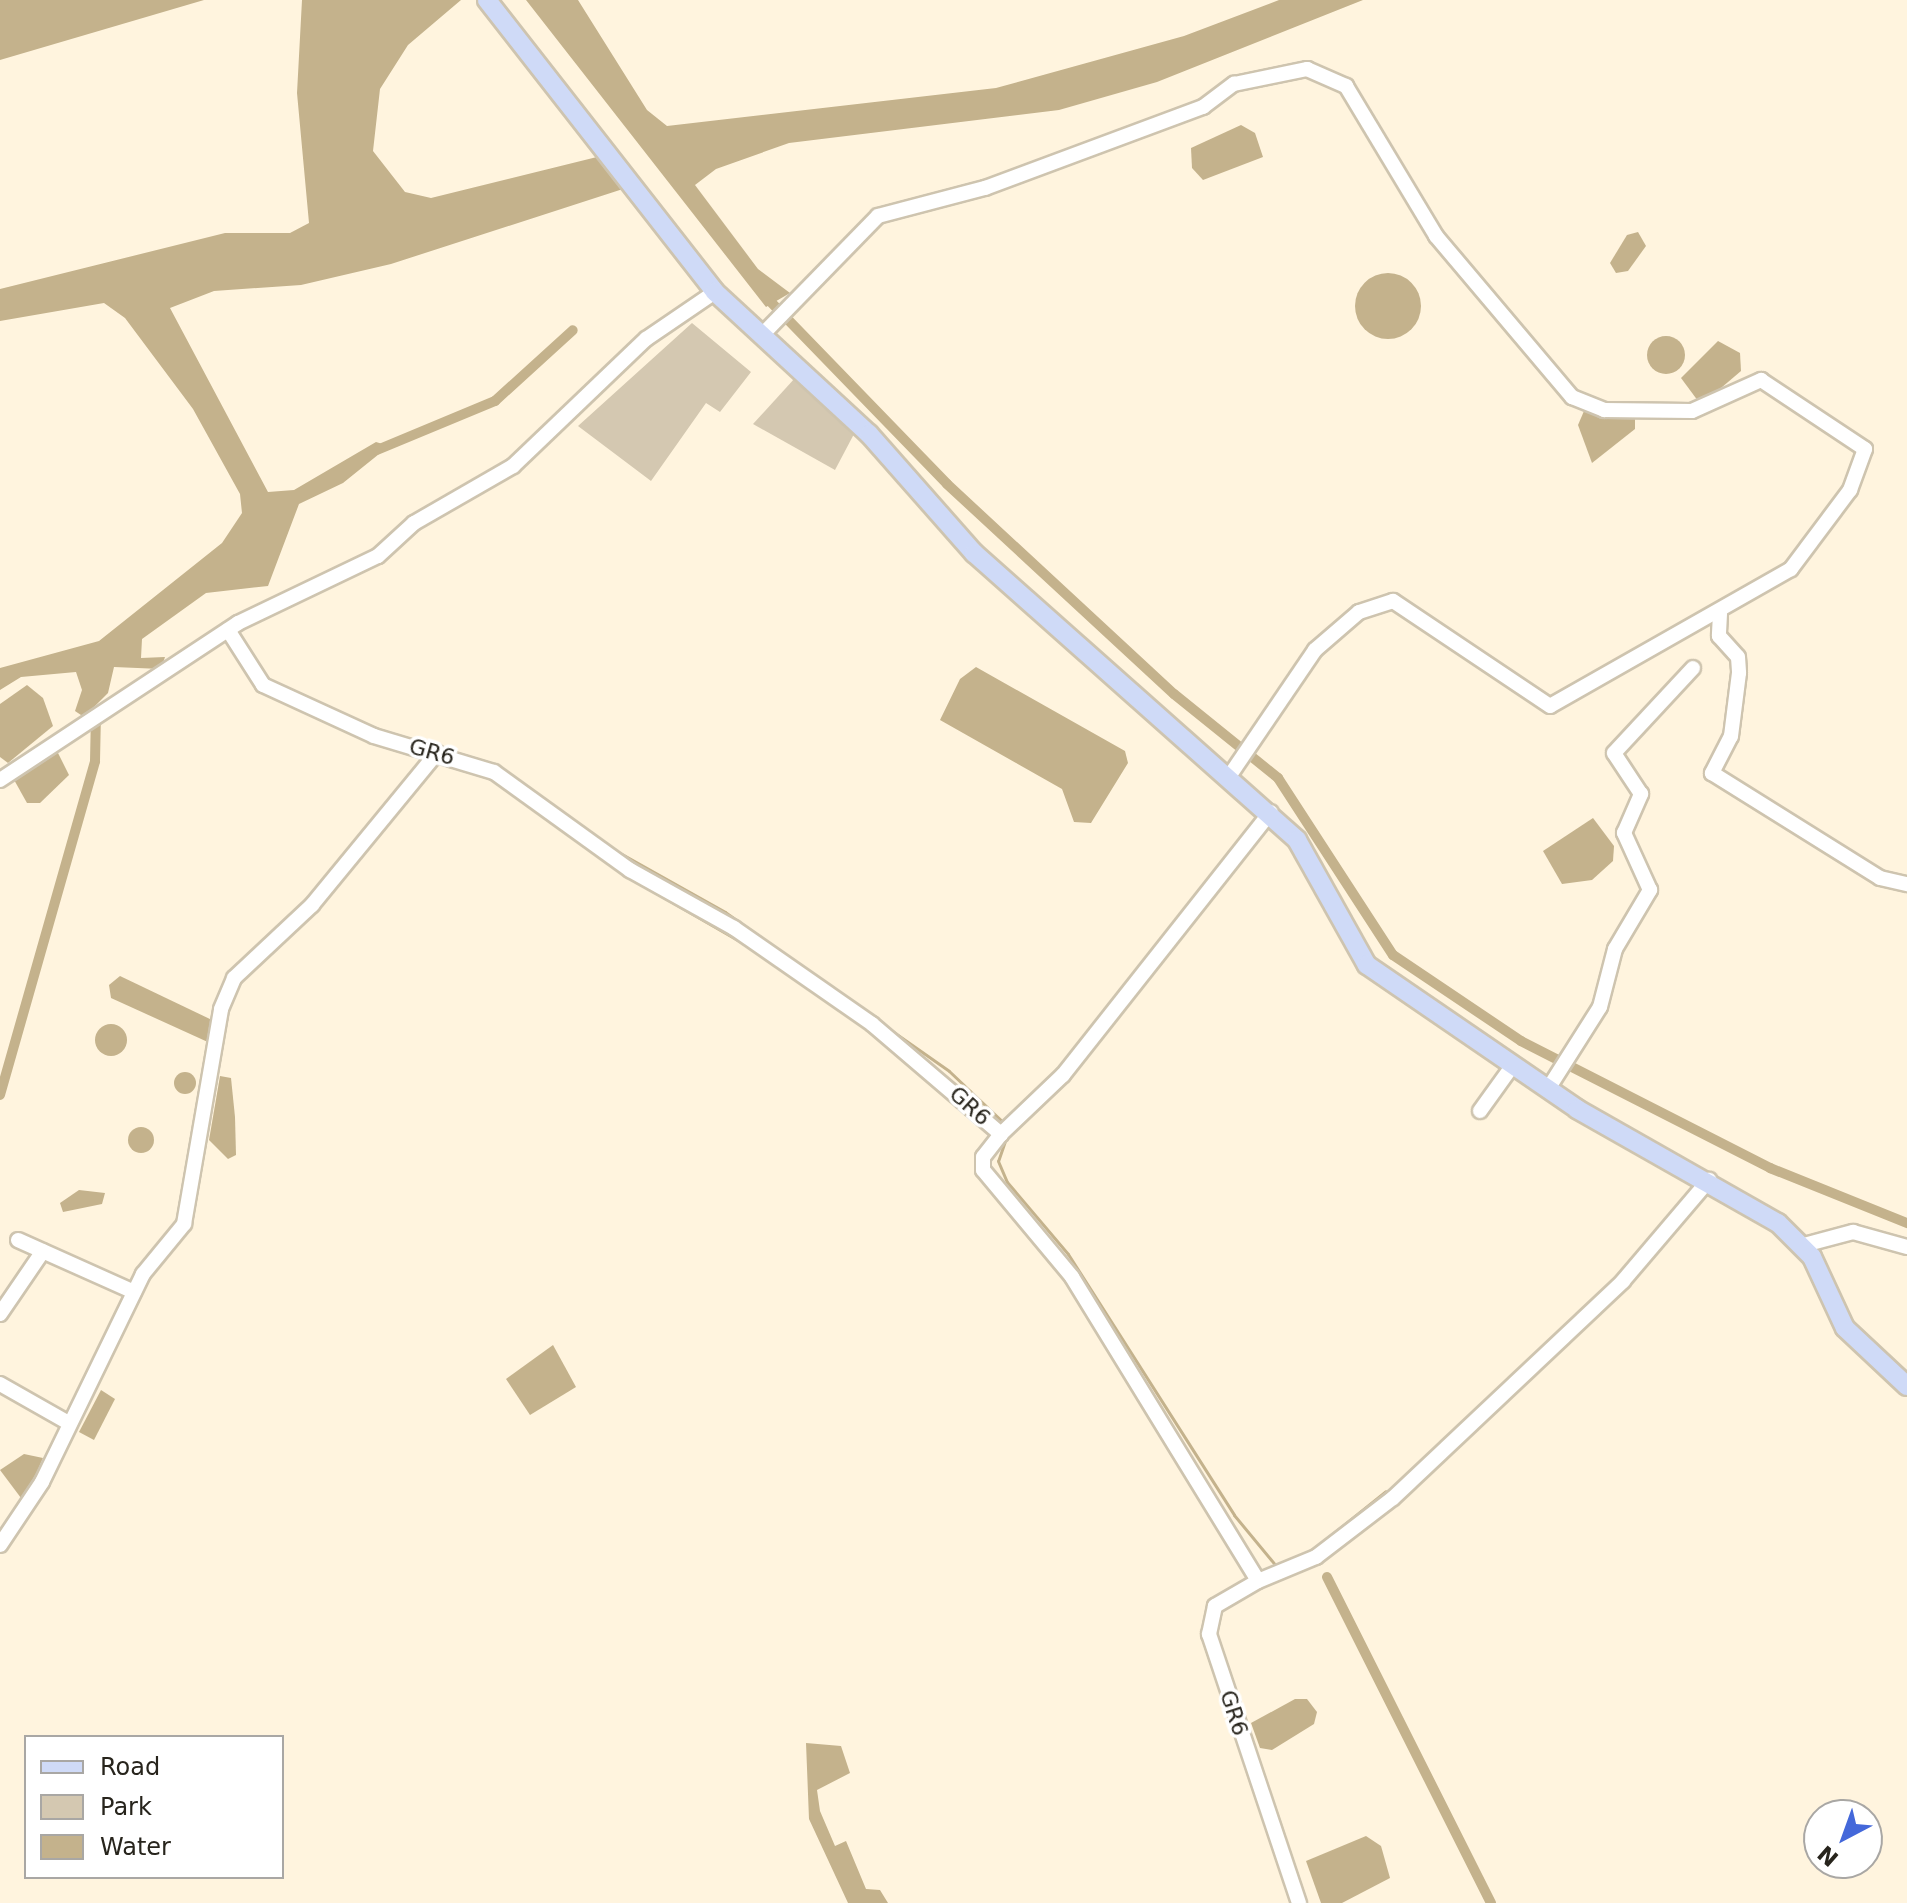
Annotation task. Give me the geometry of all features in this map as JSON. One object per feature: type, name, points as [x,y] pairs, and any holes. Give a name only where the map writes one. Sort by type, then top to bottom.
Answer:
[{"type":"main road","points":[[487,0],[715,292],[765,331],[869,434],[974,553],[1232,772],[1271,812],[1318,869],[1353,951],[1548,1089],[1709,1180],[1804,1245],[1845,1328],[1907,1386]]},
{"type":"street","points":[[765,331],[878,216],[985,188],[1203,107],[1234,84],[1291,69],[1326,73],[1350,92],[1436,236],[1572,397],[1604,410],[1692,411],[1761,380],[1865,449],[1819,539],[1791,569],[1720,614],[1545,707],[1413,612],[1380,604],[1347,619],[1315,650],[1232,772]]},
{"type":"street","points":[[0,780],[228,630],[378,556],[414,523],[513,466],[646,339],[715,292]]},
{"type":"street","points":[[1720,614],[1719,636],[1738,657],[1739,673],[1731,736],[1712,773],[1880,878],[1907,884]]},
{"type":"street","name":"GR6","points":[[228,630],[263,685],[374,736],[494,772],[630,870],[746,936],[872,1024],[1001,1134],[983,1157],[983,1170],[1072,1277],[1258,1581],[1215,1606],[1209,1634],[1299,1903]]},
{"type":"street","points":[[1548,1089],[1600,1007],[1615,949],[1651,883],[1624,833],[1641,794],[1614,753],[1693,668]]},
{"type":"street","points":[[0,1545],[28,1508],[67,1422],[134,1292],[184,1224],[221,1009],[234,978],[312,905],[437,753]]},
{"type":"street","points":[[1001,1134],[1063,1075],[1271,812]]},
{"type":"street","points":[[1480,1111],[1513,1065]]},
{"type":"street","points":[[1258,1581],[1316,1557],[1393,1498],[1623,1281],[1709,1180]]},
{"type":"street","points":[[1804,1245],[1853,1232],[1907,1247]]},
{"type":"street","points":[[18,1240],[134,1292]]},
{"type":"street","points":[[0,1314],[43,1251]]},
{"type":"street","points":[[0,1384],[67,1422]]},
{"type":"green space","points":[[692,323],[751,372],[720,412],[706,403],[651,481],[578,426]]},
{"type":"green space","points":[[795,378],[854,434],[835,470],[753,424]]},
{"type":"water","points":[[0,0],[204,0],[0,60]]},
{"type":"water","points":[[302,0],[461,0],[408,45],[380,89],[373,151],[405,192],[431,198],[601,156],[626,188],[391,264],[301,285],[214,291],[170,308],[268,492],[294,490],[376,442],[389,446],[343,483],[299,504],[268,586],[206,593],[142,639],[141,658],[165,657],[161,669],[114,667],[108,693],[84,717],[75,711],[82,690],[76,672],[21,677],[0,690],[0,668],[99,641],[222,543],[242,513],[240,494],[193,409],[125,318],[104,303],[0,321],[0,289],[225,233],[290,233],[309,223],[297,93]]},
{"type":"water","points":[[526,0],[578,0],[647,110],[667,126],[996,88],[1184,36],[1279,0],[1363,0],[1157,82],[1059,110],[789,143],[716,169],[695,185],[758,269],[790,293],[766,307]]},
{"type":"water","points":[[1241,125],[1255,133],[1263,157],[1203,180],[1192,168],[1191,148]]},
{"type":"water","points":[[1638,232],[1646,246],[1628,271],[1616,273],[1610,263],[1627,235]]},
{"type":"water","points":[[1381,273],[1395,273],[1407,278],[1416,287],[1421,306],[1419,319],[1412,330],[1395,339],[1381,339],[1369,334],[1360,325],[1355,313],[1355,299],[1360,287],[1369,278]]},
{"type":"water","points":[[1666,336],[1679,342],[1685,355],[1679,368],[1666,374],[1653,368],[1647,355],[1653,342]]},
{"type":"water","points":[[1718,341],[1740,353],[1741,371],[1701,405],[1681,378]]},
{"type":"water","points":[[1584,411],[1635,417],[1635,429],[1592,463],[1578,425]]},
{"type":"water","points":[[976,667],[1125,751],[1128,763],[1091,823],[1074,822],[1062,789],[940,720],[960,679]]},
{"type":"water","points":[[27,685],[43,698],[53,726],[8,763],[0,757],[0,704]]},
{"type":"water","points":[[55,747],[69,775],[40,803],[27,803],[13,778]]},
{"type":"water","points":[[1593,818],[1614,846],[1613,861],[1592,880],[1562,884],[1543,851]]},
{"type":"water","points":[[120,976],[212,1020],[210,1043],[111,998],[109,985]]},
{"type":"water","points":[[111,1024],[122,1029],[127,1040],[122,1051],[111,1056],[100,1051],[95,1040],[100,1029]]},
{"type":"water","points":[[181,1072],[189,1072],[196,1083],[189,1094],[181,1094],[174,1087],[174,1079]]},
{"type":"water","points":[[220,1076],[231,1078],[235,1117],[236,1155],[228,1159],[209,1140]]},
{"type":"water","points":[[141,1127],[151,1130],[154,1140],[151,1150],[141,1153],[131,1150],[128,1140],[131,1130]]},
{"type":"water","points":[[79,1190],[105,1193],[102,1204],[63,1212],[60,1203]]},
{"type":"water","points":[[553,1345],[576,1387],[530,1415],[506,1379]]},
{"type":"water","points":[[101,1390],[115,1399],[94,1440],[79,1432]]},
{"type":"water","points":[[24,1454],[43,1458],[24,1502],[0,1470]]},
{"type":"water","points":[[1295,1699],[1307,1699],[1317,1712],[1314,1724],[1272,1750],[1260,1748],[1251,1723]]},
{"type":"water","points":[[806,1743],[841,1746],[850,1773],[817,1790],[820,1811],[835,1846],[846,1841],[866,1889],[880,1890],[888,1903],[848,1903],[809,1819]]},
{"type":"water","points":[[1366,1836],[1381,1846],[1390,1878],[1342,1903],[1321,1903],[1306,1861]]},
{"type":"waterway","points":[[766,297],[947,484],[1174,694],[1278,778],[1393,955],[1521,1041],[1770,1168],[1907,1223]]},
{"type":"waterway","points":[[377,450],[495,401],[573,330]]},
{"type":"waterway","points":[[0,1095],[95,761],[96,714]]},
{"type":"waterway","points":[[523,802],[614,867]]},
{"type":"waterway","points":[[611,848],[725,912],[867,1012]]},
{"type":"waterway","points":[[637,882],[748,946]]},
{"type":"waterway","points":[[885,1026],[949,1071],[1006,1125]]},
{"type":"waterway","points":[[1006,1138],[998,1161],[1007,1182],[1068,1254],[1234,1515],[1277,1567]]},
{"type":"waterway","points":[[1306,1555],[1386,1491]]},
{"type":"waterway","points":[[1327,1577],[1491,1903]]}]
